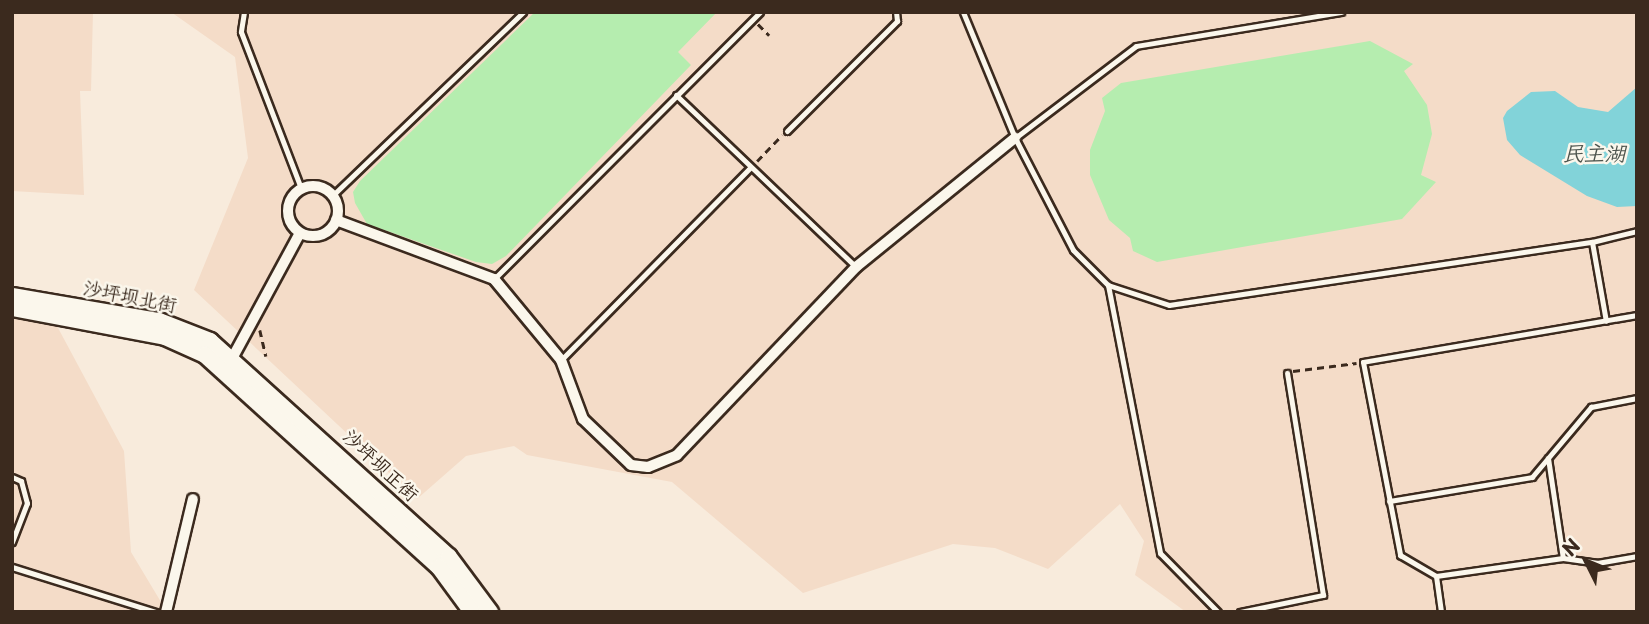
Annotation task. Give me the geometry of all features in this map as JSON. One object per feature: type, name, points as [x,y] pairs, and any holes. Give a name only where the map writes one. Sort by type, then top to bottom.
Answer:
[{"type":"main road","name":"沙坪坝北街","points":[[12,296],[159,321],[188,329],[230,364]]},
{"type":"main road","name":"沙坪坝北街","points":[[12,308],[165,337],[230,364]]},
{"type":"main road","name":"沙坪坝正街","points":[[230,364],[439,567],[472,612]]},
{"type":"main road","name":"沙坪坝正街","points":[[230,364],[449,557],[491,612]]},
{"type":"street","points":[[336,220],[494,278],[561,360],[583,419],[631,465],[663,464],[677,455],[856,267],[1015,138]]},
{"type":"street","points":[[318,186],[332,195],[336,220],[325,233],[300,233],[288,214],[290,199],[301,188],[318,186]]},
{"type":"street","points":[[230,364],[300,233]]},
{"type":"street","points":[[166,612],[193,499]]},
{"type":"lane","points":[[244,12],[241,32],[301,188]]},
{"type":"lane","points":[[332,195],[523,12]]},
{"type":"lane","points":[[494,278],[760,12]]},
{"type":"lane","points":[[787,131],[897,21],[896,12]]},
{"type":"lane","points":[[963,12],[1015,138],[1073,250],[1108,285],[1170,305],[1592,242],[1637,231]]},
{"type":"lane","points":[[1015,138],[1136,46],[1341,12]]},
{"type":"lane","points":[[676,95],[856,267]]},
{"type":"lane","points":[[561,360],[750,168]]},
{"type":"lane","points":[[1592,242],[1606,321]]},
{"type":"lane","points":[[1108,285],[1160,553],[1218,612]]},
{"type":"lane","points":[[1637,315],[1363,362],[1400,555],[1436,576],[1563,558],[1597,563],[1637,556]]},
{"type":"lane","points":[[1240,612],[1323,595],[1287,373]]},
{"type":"lane","points":[[1389,501],[1532,477],[1591,407],[1637,398]]},
{"type":"lane","points":[[1548,458],[1563,558]]},
{"type":"lane","points":[[12,477],[21,481],[27,503],[12,542]]},
{"type":"lane","points":[[12,567],[156,612]]},
{"type":"lane","points":[[1436,576],[1441,612]]},
{"type":"lane","points":[[1284,603],[1286,612]]},
{"type":"path","points":[[750,168],[787,131]]},
{"type":"path","points":[[256,313],[266,356]]},
{"type":"path","points":[[1287,373],[1363,362]]},
{"type":"shaded area","points":[[12,12],[93,12],[91,91],[80,91],[84,195],[12,191]]},
{"type":"shaded area","points":[[171,12],[1637,12],[1637,612],[1186,612],[1135,575],[1144,541],[1120,504],[1048,569],[995,548],[953,544],[803,593],[672,482],[527,455],[514,446],[466,456],[417,499],[194,290],[248,158],[235,57]]},
{"type":"shaded area","points":[[12,318],[57,326],[124,451],[131,552],[167,612],[12,612]]},
{"type":"green space","points":[[535,12],[717,12],[678,52],[691,65],[506,256],[492,264],[476,262],[367,224],[355,203],[353,192],[360,181]]},
{"type":"green space","points":[[1370,41],[1413,64],[1404,71],[1427,105],[1432,134],[1421,175],[1436,182],[1402,219],[1157,262],[1133,251],[1130,238],[1109,220],[1090,175],[1090,150],[1105,111],[1102,98],[1121,83]]},
{"type":"water","name":"民主湖","points":[[1637,87],[1637,206],[1617,207],[1587,196],[1520,155],[1507,140],[1503,118],[1507,111],[1531,92],[1555,91],[1578,107],[1608,112]]}]
